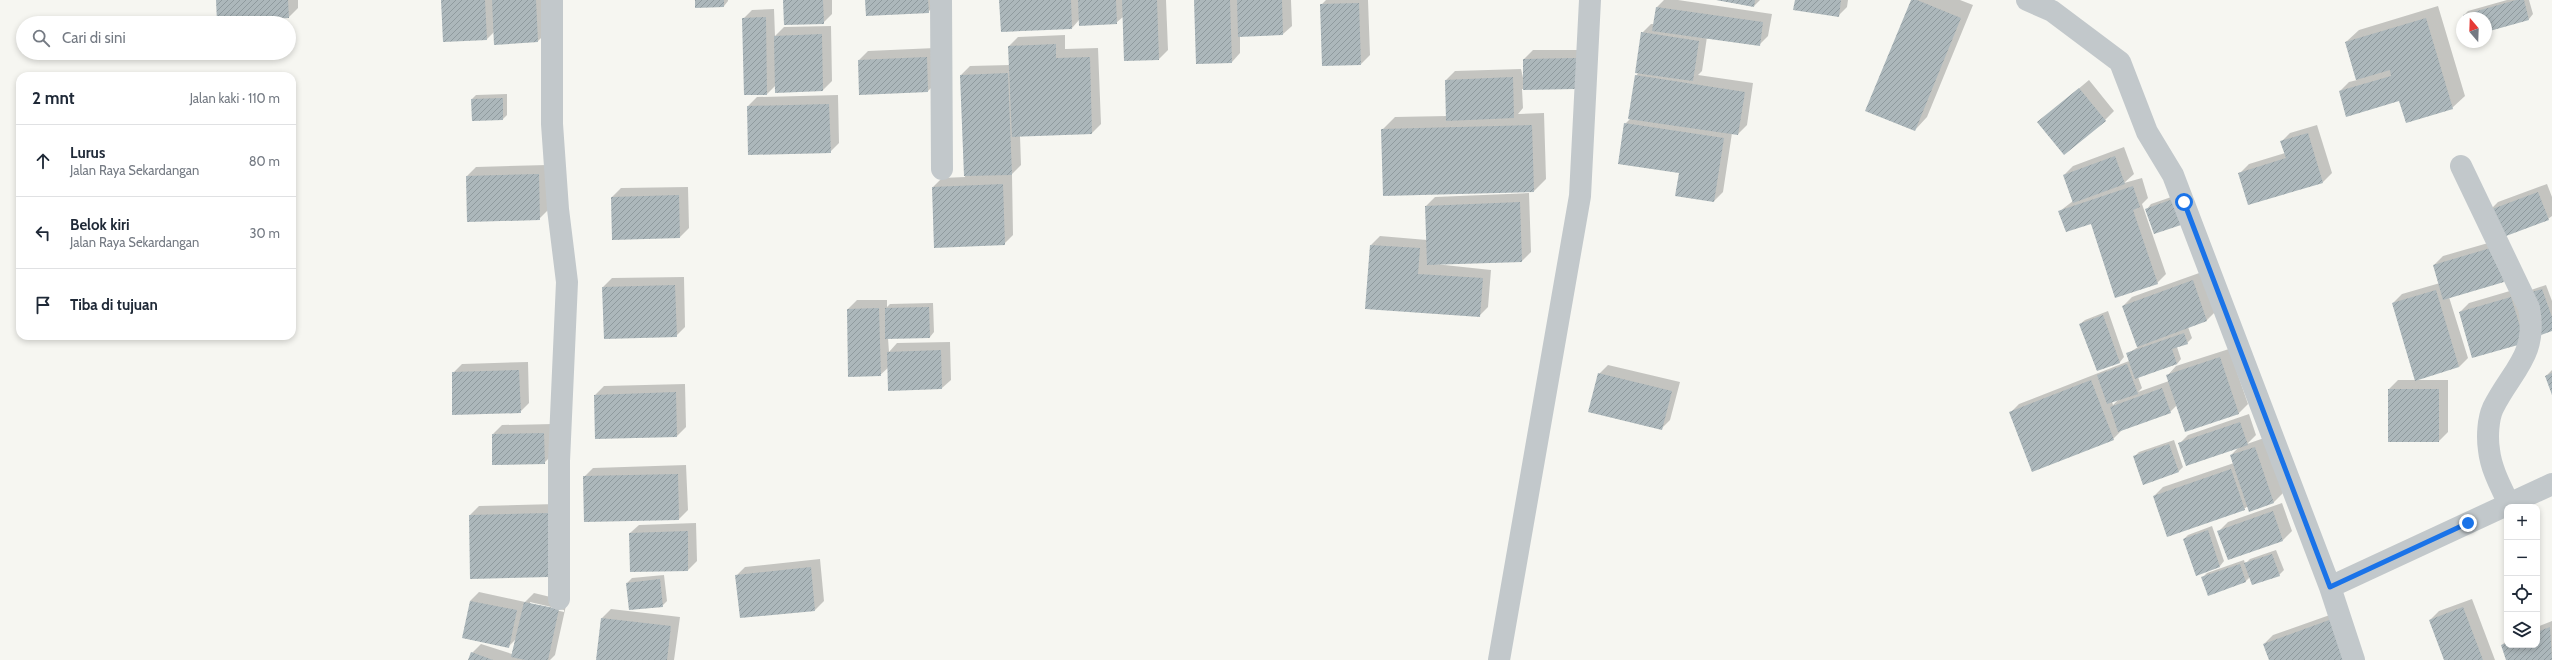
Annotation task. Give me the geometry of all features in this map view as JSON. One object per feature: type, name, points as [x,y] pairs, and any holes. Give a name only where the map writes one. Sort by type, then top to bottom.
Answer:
[{"type":"street","points":[[552,0],[552,124],[558,209],[567,282],[559,461],[559,599]]},
{"type":"street","points":[[941,0],[942,169]]},
{"type":"street","points":[[1499,660],[1580,196],[1590,0]]},
{"type":"street","points":[[2027,0],[2052,11],[2120,62],[2147,132],[2173,175],[2330,587],[2354,660]]},
{"type":"street","points":[[2461,166],[2529,308],[2532,326],[2525,355],[2493,409],[2489,432],[2491,463],[2509,504],[2552,484]]},
{"type":"street","points":[[2330,587],[2504,506]]},
{"type":"building","points":[[216,0],[288,0],[289,16],[217,16]]},
{"type":"building","points":[[441,0],[485,0],[487,40],[443,42]]},
{"type":"building","points":[[492,0],[536,0],[538,42],[494,45]]},
{"type":"building","points":[[695,0],[724,0],[724,7],[695,8]]},
{"type":"building","points":[[783,0],[823,0],[824,24],[784,25]]},
{"type":"building","points":[[865,0],[928,0],[929,13],[866,16]]},
{"type":"building","points":[[999,0],[1071,0],[1072,29],[1001,32]]},
{"type":"building","points":[[1078,0],[1116,0],[1117,24],[1079,26]]},
{"type":"building","points":[[1122,0],[1157,0],[1159,60],[1124,61]]},
{"type":"building","points":[[1194,0],[1230,0],[1232,63],[1196,64]]},
{"type":"building","points":[[1237,0],[1282,0],[1283,35],[1238,37]]},
{"type":"building","points":[[1716,0],[1755,0],[1754,7]]},
{"type":"building","points":[[1795,0],[1841,0],[1839,17],[1793,10]]},
{"type":"building","points":[[1911,0],[1917,0],[1961,18],[1915,131],[1865,111]]},
{"type":"building","points":[[2516,0],[2524,0],[2529,20],[2492,30],[2492,12],[2474,12]]},
{"type":"building","points":[[1359,3],[1361,65],[1322,66],[1320,4]]},
{"type":"building","points":[[1656,7],[1763,22],[1760,46],[1652,31]]},
{"type":"building","points":[[766,17],[767,95],[744,95],[742,18]]},
{"type":"building","points":[[2426,18],[2453,109],[2406,123],[2399,101],[2346,117],[2339,91],[2391,76],[2390,70],[2356,80],[2345,42]]},
{"type":"building","points":[[1641,32],[1699,41],[1693,81],[1635,73]]},
{"type":"building","points":[[822,34],[823,91],[775,93],[774,36]]},
{"type":"building","points":[[1056,44],[1056,58],[1090,57],[1092,134],[1012,137],[1008,46]]},
{"type":"building","points":[[927,57],[928,92],[859,95],[858,60]]},
{"type":"building","points":[[1576,58],[1576,89],[1523,90],[1523,59]]},
{"type":"building","points":[[1008,73],[1012,175],[964,176],[960,75]]},
{"type":"building","points":[[1635,75],[1745,92],[1738,135],[1628,119]]},
{"type":"building","points":[[1513,77],[1514,118],[1446,121],[1445,80]]},
{"type":"building","points":[[2079,88],[2106,121],[2064,155],[2037,122]]},
{"type":"building","points":[[503,98],[503,120],[472,121],[471,99]]},
{"type":"building","points":[[829,104],[831,153],[748,155],[747,106]]},
{"type":"building","points":[[1624,123],[1724,138],[1714,202],[1675,196],[1679,173],[1618,164]]},
{"type":"building","points":[[1532,125],[1534,192],[1383,196],[1381,129]]},
{"type":"building","points":[[2308,133],[2323,183],[2248,205],[2238,173],[2286,158],[2280,141]]},
{"type":"building","points":[[2115,156],[2125,184],[2073,203],[2063,175]]},
{"type":"building","points":[[539,174],[540,220],[467,222],[466,176]]},
{"type":"building","points":[[1003,184],[1005,245],[934,248],[932,187]]},
{"type":"building","points":[[2133,186],[2140,207],[2133,210],[2158,284],[2115,298],[2091,224],[2066,232],[2058,211]]},
{"type":"building","points":[[2538,192],[2549,220],[2498,239],[2487,211]]},
{"type":"building","points":[[679,195],[680,238],[612,240],[611,197]]},
{"type":"building","points":[[2176,198],[2184,224],[2154,234],[2145,209]]},
{"type":"building","points":[[1520,202],[1522,262],[1427,265],[1425,206]]},
{"type":"building","points":[[1370,245],[1420,248],[1418,274],[1483,278],[1480,317],[1365,309]]},
{"type":"building","points":[[2494,247],[2504,282],[2443,300],[2433,265]]},
{"type":"building","points":[[2193,280],[2207,321],[2137,347],[2122,306]]},
{"type":"building","points":[[675,285],[677,337],[604,339],[602,287]]},
{"type":"building","points":[[2542,289],[2552,317],[2552,331],[2541,335],[2525,294]]},
{"type":"building","points":[[2436,290],[2459,367],[2415,381],[2392,303]]},
{"type":"building","points":[[2511,297],[2525,343],[2472,358],[2459,312]]},
{"type":"building","points":[[929,307],[930,338],[885,339],[885,308]]},
{"type":"building","points":[[879,308],[881,376],[848,377],[847,309]]},
{"type":"building","points":[[2103,315],[2120,363],[2097,371],[2079,324]]},
{"type":"building","points":[[2184,333],[2188,344],[2172,349],[2177,364],[2135,379],[2126,353]]},
{"type":"building","points":[[941,350],[942,389],[888,391],[887,352]]},
{"type":"building","points":[[2220,357],[2239,414],[2185,432],[2166,375]]},
{"type":"building","points":[[2127,364],[2138,394],[2107,404],[2097,375]]},
{"type":"building","points":[[519,370],[521,413],[452,415],[452,372]]},
{"type":"building","points":[[1598,373],[1672,391],[1662,430],[1588,412]]},
{"type":"building","points":[[2552,373],[2552,395],[2545,376]]},
{"type":"building","points":[[2091,380],[2114,440],[2032,472],[2009,412]]},
{"type":"building","points":[[2162,388],[2171,413],[2118,432],[2110,407]]},
{"type":"building","points":[[2388,389],[2439,389],[2439,442],[2388,442]]},
{"type":"building","points":[[676,392],[677,437],[595,439],[594,395]]},
{"type":"building","points":[[2240,422],[2248,445],[2186,466],[2178,443]]},
{"type":"building","points":[[544,433],[545,464],[492,465],[492,434]]},
{"type":"building","points":[[2169,444],[2179,472],[2143,485],[2133,456]]},
{"type":"building","points":[[2255,447],[2274,503],[2249,512],[2230,455]]},
{"type":"building","points":[[2231,469],[2245,510],[2167,537],[2153,496]]},
{"type":"building","points":[[678,474],[679,520],[584,522],[583,476]]},
{"type":"building","points":[[2273,511],[2283,541],[2228,560],[2217,531]]},
{"type":"building","points":[[548,513],[549,577],[470,579],[469,515]]},
{"type":"building","points":[[2208,530],[2220,567],[2196,576],[2183,539]]},
{"type":"building","points":[[688,531],[688,571],[630,572],[629,533]]},
{"type":"building","points":[[2272,554],[2280,576],[2252,585],[2244,563]]},
{"type":"building","points":[[2240,564],[2246,582],[2208,596],[2201,577]]},
{"type":"building","points":[[811,567],[815,611],[740,618],[735,575]]},
{"type":"building","points":[[660,579],[663,607],[629,610],[626,583]]},
{"type":"building","points":[[470,601],[517,610],[509,648],[462,638]]},
{"type":"building","points":[[524,602],[559,609],[548,660],[525,660],[511,657]]},
{"type":"building","points":[[2463,607],[2483,660],[2444,660],[2429,620]]},
{"type":"building","points":[[601,618],[671,626],[667,660],[596,660]]},
{"type":"building","points":[[2332,619],[2347,660],[2269,660],[2263,644]]},
{"type":"building","points":[[2550,627],[2552,660],[2506,660],[2501,645],[2504,644],[2504,648],[2540,648],[2540,631]]},
{"type":"building","points":[[471,652],[493,660],[468,660]]},
{"type":"route","points":[[2184,202],[2330,587],[2468,523]]}]
